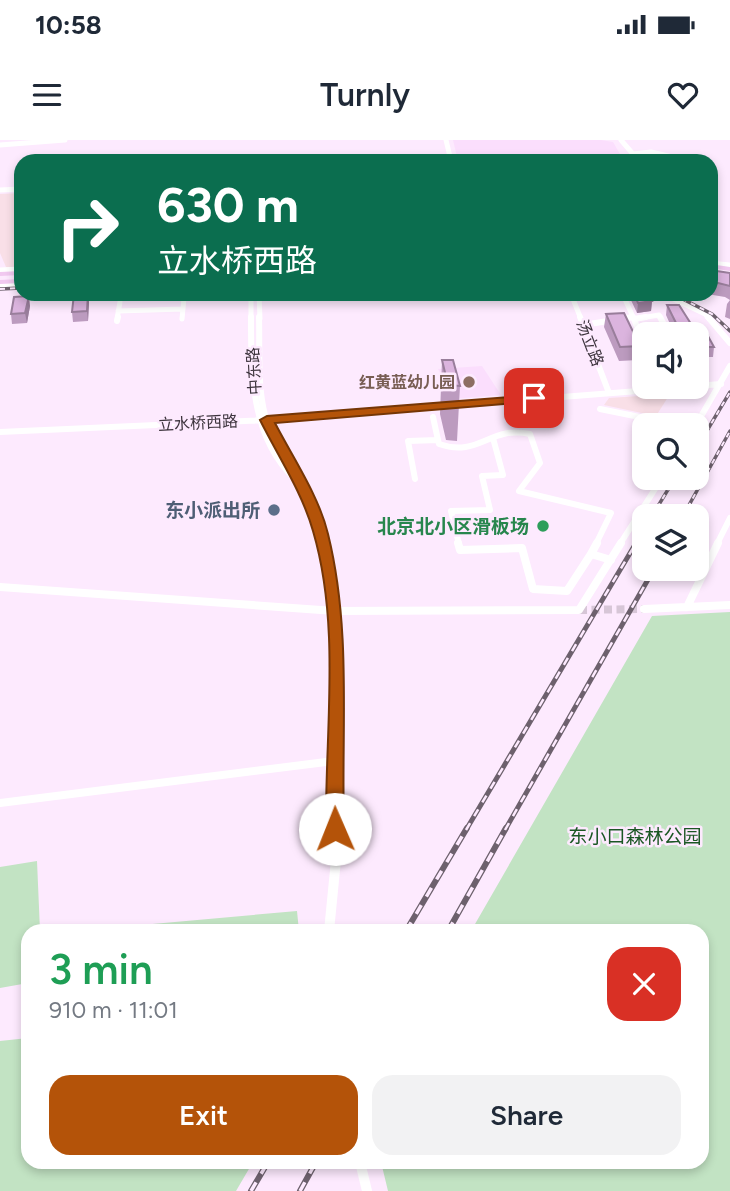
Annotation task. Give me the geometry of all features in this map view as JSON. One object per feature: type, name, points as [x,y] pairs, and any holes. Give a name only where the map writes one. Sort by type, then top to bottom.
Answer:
[{"type":"street","points":[[0,145],[65,140]]},
{"type":"street","points":[[621,140],[633,154],[660,154]]},
{"type":"street","points":[[182,319],[184,301]]},
{"type":"street","name":"中东路","points":[[251,301],[253,389],[263,420],[295,474],[294,478],[314,514],[321,534],[335,611],[336,860],[331,924]]},
{"type":"street","name":"中东路","points":[[259,301],[263,420]]},
{"type":"street","name":"汤立路","points":[[574,301],[609,393]]},
{"type":"street","points":[[626,301],[635,322]]},
{"type":"street","points":[[678,301],[705,314],[730,343]]},
{"type":"street","points":[[117,321],[120,302]]},
{"type":"street","points":[[118,311],[183,309]]},
{"type":"street","points":[[148,320],[149,310]]},
{"type":"street","points":[[583,325],[659,315],[663,322]]},
{"type":"street","points":[[704,413],[730,366]]},
{"type":"street","points":[[709,385],[722,384]]},
{"type":"street","name":"立水桥西路","points":[[0,432],[263,420],[632,391]]},
{"type":"street","points":[[600,409],[632,415]]},
{"type":"street","points":[[433,417],[439,444],[449,449],[475,448],[493,438],[509,430],[530,434],[540,463],[519,491],[611,513],[591,554],[566,591],[533,589],[522,548],[460,550],[452,511],[490,510],[482,476],[503,475],[493,438]]},
{"type":"street","points":[[415,479],[408,441],[438,440]]},
{"type":"street","points":[[0,587],[335,611],[579,610],[655,490]]},
{"type":"street","points":[[687,607],[730,518]]},
{"type":"street","points":[[591,554],[611,560]]},
{"type":"street","points":[[644,609],[730,605]]},
{"type":"street","points":[[0,803],[334,761]]},
{"type":"street","points":[[362,1169],[367,1191]]},
{"type":"shaded area","points":[[453,140],[601,140],[613,142],[620,154],[456,154]]},
{"type":"shaded area","points":[[14,193],[14,267],[6,267],[0,253],[0,194]]},
{"type":"shaded area","name":"红黄蓝幼儿园","points":[[482,366],[501,395],[453,399],[438,369]]},
{"type":"shaded area","points":[[609,398],[667,399],[658,413],[642,413],[604,405]]},
{"type":"green space","name":"东小口森林公园","points":[[730,612],[730,1191],[388,1191],[383,1169],[709,1169],[709,924],[475,924],[652,616]]},
{"type":"green space","points":[[37,861],[40,924],[21,924],[21,984],[0,988],[0,867]]},
{"type":"green space","points":[[297,911],[298,924],[152,924]]},
{"type":"green space","points":[[21,1039],[21,1169],[249,1169],[236,1191],[0,1191],[0,1041]]},
{"type":"building","points":[[718,271],[730,273],[730,286],[718,283]]},
{"type":"building","points":[[14,297],[14,301],[28,301],[25,313],[11,314]]},
{"type":"building","points":[[73,301],[88,301],[87,311],[72,312]]},
{"type":"building","points":[[667,305],[679,305],[690,322],[676,322]]},
{"type":"building","points":[[624,313],[632,330],[632,346],[620,347],[606,314]]},
{"type":"building","points":[[442,360],[453,360],[460,386],[448,385]]},
{"type":"tunnel","points":[[579,610],[644,609]]},
{"type":"railway","points":[[0,289],[14,288]]},
{"type":"railway","points":[[687,301],[712,314],[730,331]]},
{"type":"railway","points":[[709,427],[730,392]]},
{"type":"railway","points":[[690,504],[730,431]]},
{"type":"railway","points":[[659,504],[668,490]]},
{"type":"railway","points":[[466,830],[632,550]]},
{"type":"railway","points":[[505,830],[647,581]]},
{"type":"railway","points":[[410,924],[467,828]]},
{"type":"railway","points":[[452,924],[506,828]]},
{"type":"railway","points":[[251,1191],[264,1169]]},
{"type":"railway","points":[[300,1191],[312,1169]]},
{"type":"place","name":"红黄蓝幼儿园","points":[[469,382]]},
{"type":"place","name":"东小派出所","points":[[274,510]]},
{"type":"place","name":"北京北小区滑板场","points":[[543,526]]},
{"type":"route","points":[[335,829],[335,611],[321,534],[314,514],[267,420],[534,398]]}]
